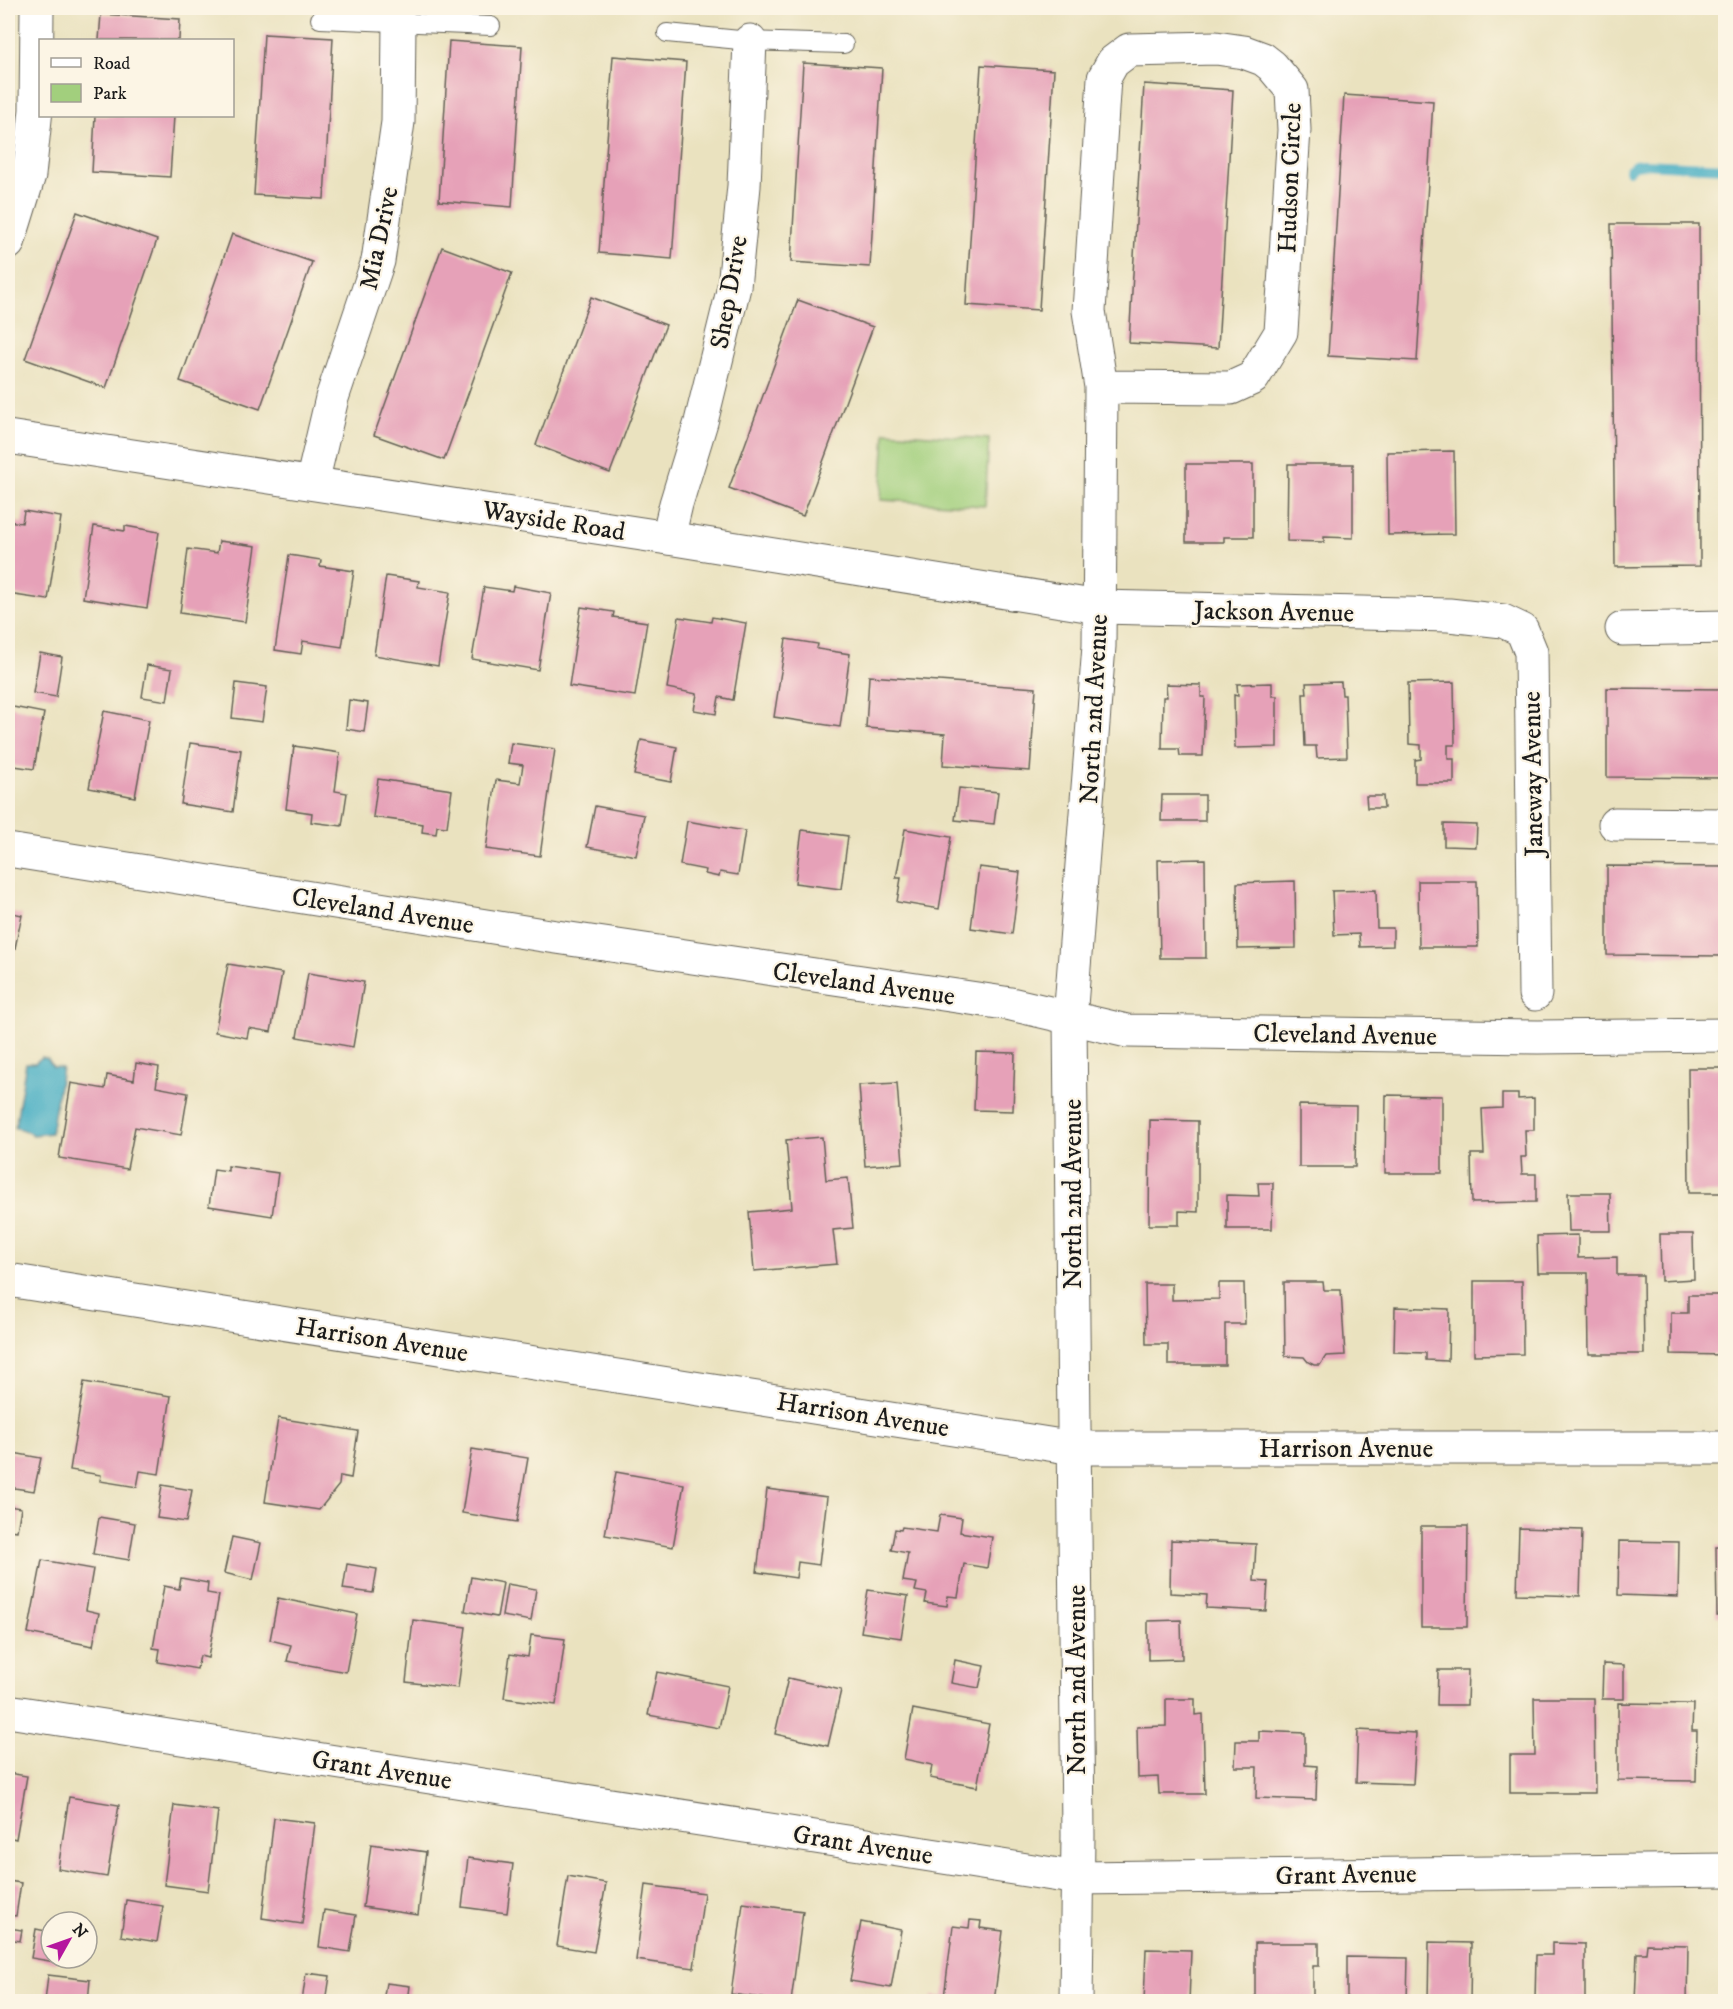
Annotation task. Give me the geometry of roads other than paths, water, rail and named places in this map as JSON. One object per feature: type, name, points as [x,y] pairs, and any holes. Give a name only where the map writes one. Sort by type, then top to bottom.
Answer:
[{"type":"street","points":[[8,243],[29,175],[36,110],[37,8]]},
{"type":"street","name":"Mia Drive","points":[[312,483],[333,398],[378,261],[399,122],[399,21]]},
{"type":"street","name":"Shep Drive","points":[[668,538],[685,470],[701,422],[734,287],[744,186],[750,41]]},
{"type":"street","name":"Hudson Circle","points":[[1216,48],[1244,52],[1263,59],[1278,71],[1292,90],[1294,130],[1281,332],[1253,378],[1231,388],[1101,387],[1089,311],[1104,78],[1113,62],[1129,50],[1216,48]]},
{"type":"street","name":"North 2nd Avenue","points":[[1076,2001],[1078,1878],[1071,1018],[1096,698],[1101,387]]},
{"type":"street","name":"Wayside Road","points":[[8,437],[668,538],[1099,607]]},
{"type":"street","name":"Jackson Avenue","points":[[1099,607],[1449,615]]},
{"type":"street","name":"Janeway Avenue","points":[[1449,615],[1503,621],[1522,630],[1531,652],[1535,994]]},
{"type":"street","points":[[1622,628],[1725,627]]},
{"type":"street","points":[[1615,824],[1725,825]]},
{"type":"street","name":"Cleveland Avenue","points":[[8,850],[543,935],[1011,1004],[1127,1030],[1538,1037],[1725,1035]]},
{"type":"street","name":"Harrison Avenue","points":[[8,1280],[1074,1448],[1725,1448]]},
{"type":"street","name":"Grant Avenue","points":[[8,1711],[1078,1878],[1725,1870]]},
{"type":"lane","points":[[320,19],[491,26]]},
{"type":"lane","points":[[667,33],[750,41],[844,44]]},
{"type":"water","points":[[42,1057],[48,1059],[53,1067],[62,1068],[51,1133],[33,1135],[15,1128],[26,1063],[35,1063]]},
{"type":"waterway","points":[[1629,170],[1635,165],[1642,164],[1726,168]]}]
